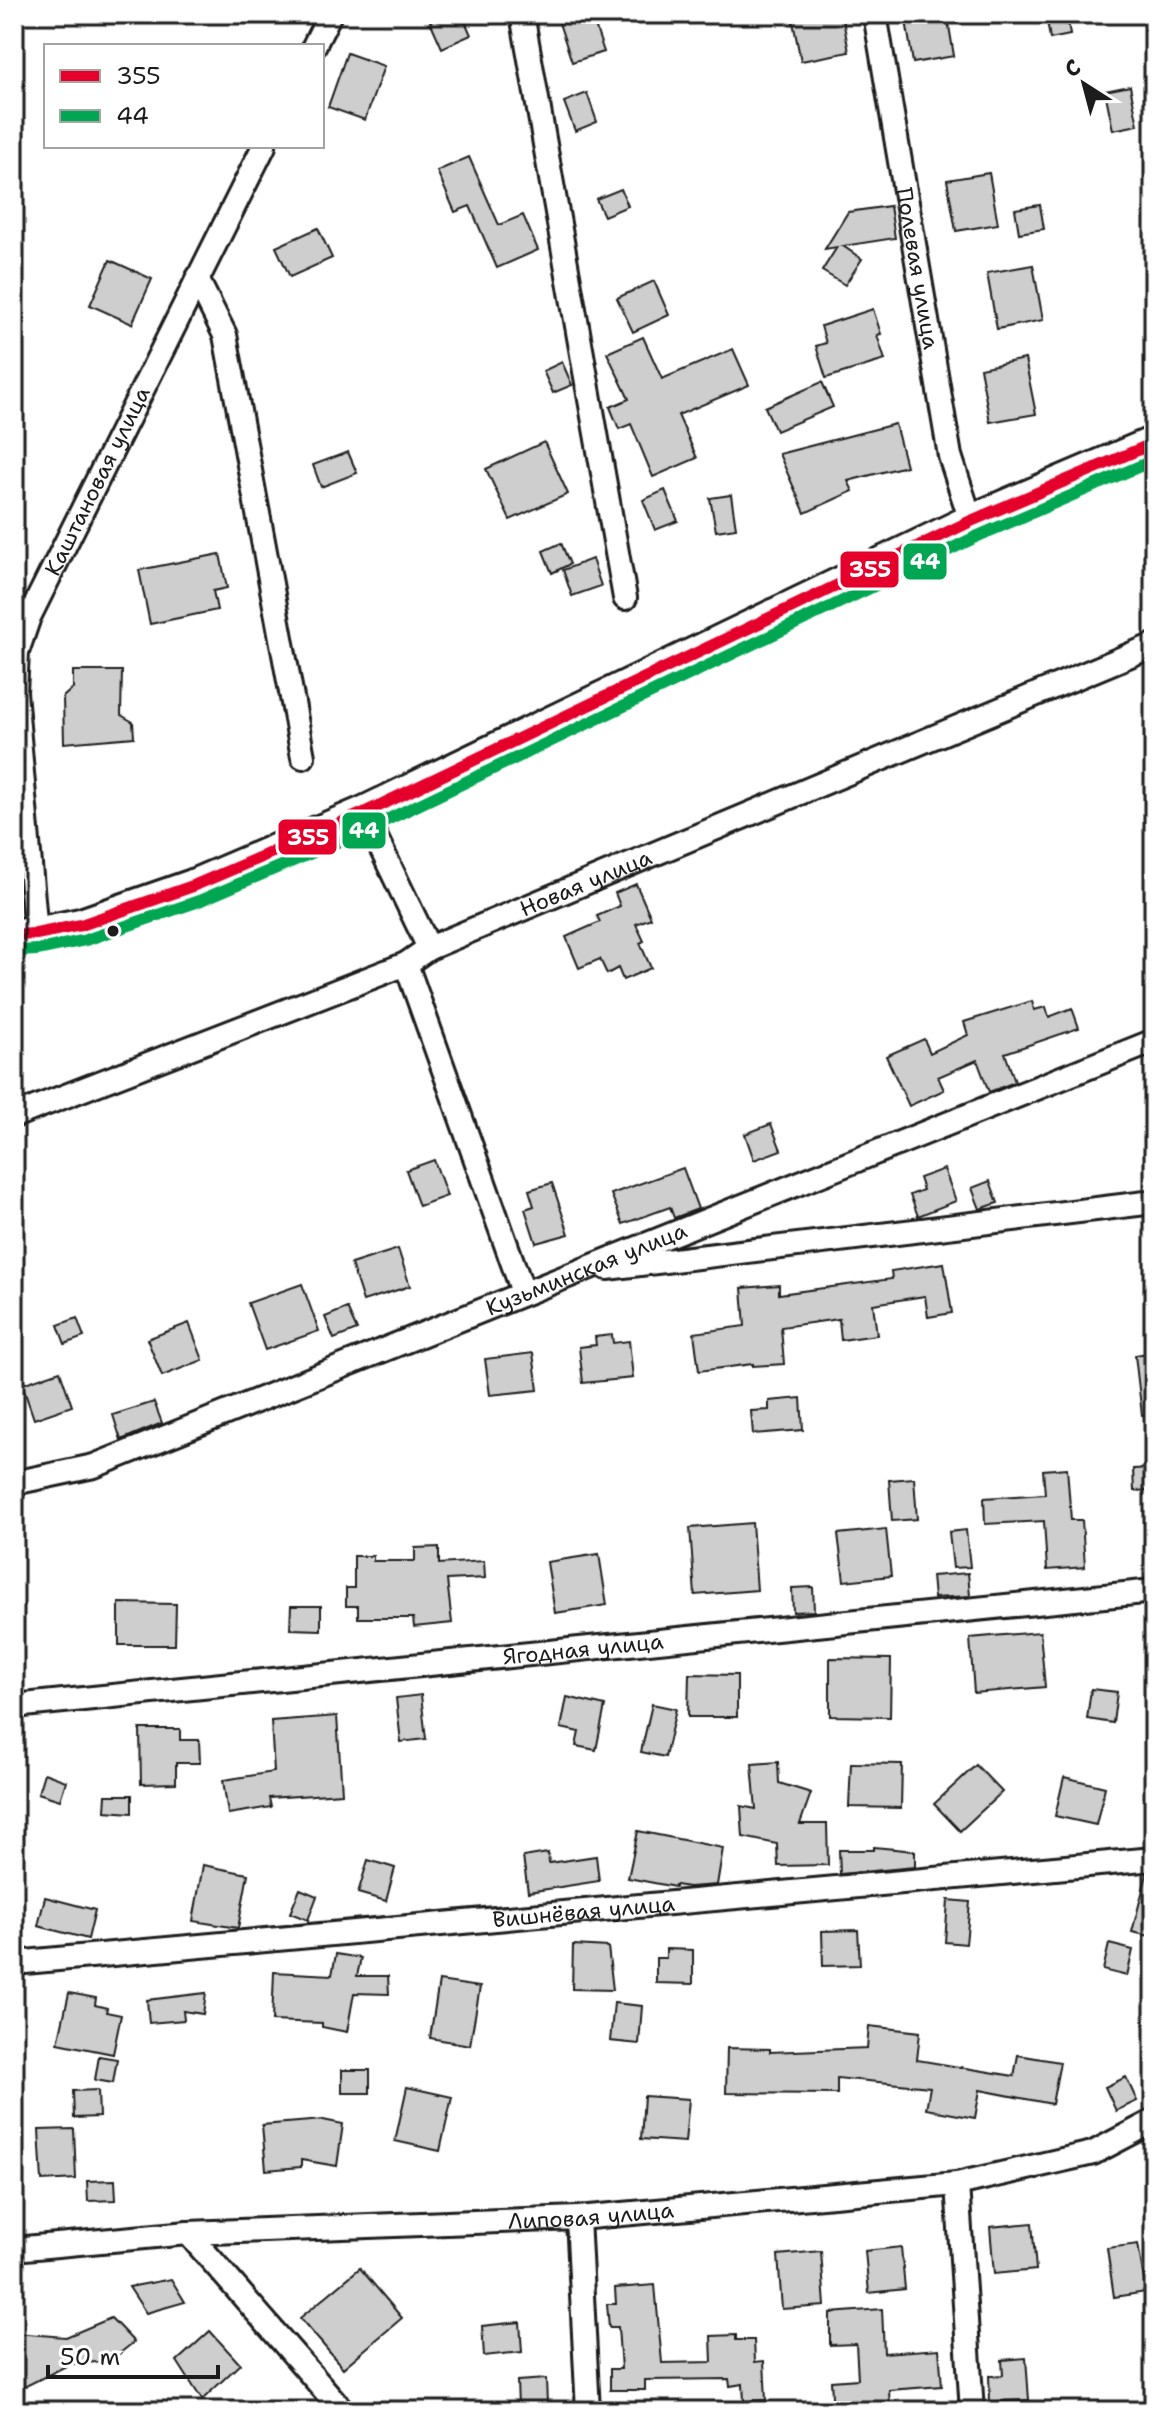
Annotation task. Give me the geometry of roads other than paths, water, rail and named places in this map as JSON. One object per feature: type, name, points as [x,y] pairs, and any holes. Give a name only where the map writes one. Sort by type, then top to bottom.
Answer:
[{"type":"street","points":[[315,44],[330,14]]},
{"type":"street","points":[[522,14],[625,598]]},
{"type":"street","name":"Полевая улица","points":[[875,14],[950,456],[971,521]]},
{"type":"street","name":"Каштановая улица","points":[[25,935],[15,692],[17,652],[29,617],[263,148]]},
{"type":"street","points":[[197,279],[225,335],[303,757]]},
{"type":"street","points":[[25,935],[81,925],[193,886],[364,813],[971,521],[1154,443]]},
{"type":"street","name":"Новая улица","points":[[14,1116],[406,964],[429,948],[1154,645]]},
{"type":"street","points":[[364,813],[429,948]]},
{"type":"street","points":[[406,964],[523,1292]]},
{"type":"street","name":"Кузьминская улица","points":[[14,1483],[94,1466],[1154,1041]]},
{"type":"street","points":[[575,1272],[1154,1202]]},
{"type":"street","name":"Ягодная улица","points":[[14,1706],[1154,1591]]},
{"type":"street","name":"Вишнёвая улица","points":[[14,1963],[1154,1859]]},
{"type":"street","name":"Липовая улица","points":[[14,2249],[188,2233],[578,2218],[957,2184],[1093,2153],[1152,2125]]},
{"type":"street","points":[[957,2184],[972,2411]]},
{"type":"street","points":[[578,2218],[588,2411]]},
{"type":"street","points":[[188,2233],[343,2411]]}]
